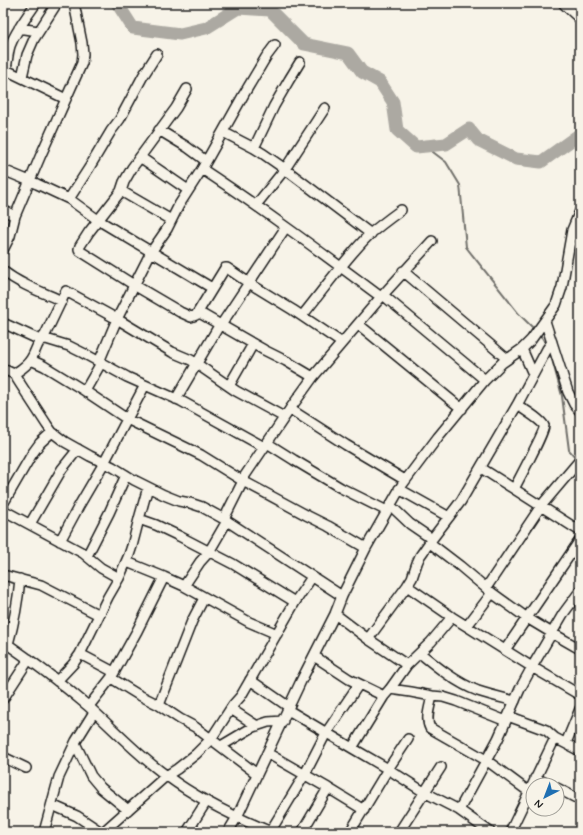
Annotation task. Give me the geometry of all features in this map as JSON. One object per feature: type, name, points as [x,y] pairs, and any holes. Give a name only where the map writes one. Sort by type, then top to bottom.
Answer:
[{"type":"main road","points":[[565,3],[580,17]]},
{"type":"street","points":[[36,3],[19,28],[6,54],[6,70],[66,99]]},
{"type":"street","points":[[22,77],[27,56],[38,31],[57,3]]},
{"type":"street","points":[[3,250],[10,236],[15,216],[82,62],[83,54],[74,3]]},
{"type":"street","points":[[19,28],[38,31]]},
{"type":"street","points":[[85,391],[100,362],[117,319],[151,252],[167,229],[244,94],[275,45]]},
{"type":"street","points":[[69,199],[112,129],[120,119],[136,88],[157,54]]},
{"type":"street","points":[[254,148],[274,106],[300,62]]},
{"type":"street","points":[[187,89],[176,108],[140,157],[124,182],[121,191],[80,246],[80,251],[134,285],[188,316],[193,316],[198,312],[212,288],[227,268],[342,343]]},
{"type":"street","points":[[256,205],[285,169],[325,108]]},
{"type":"street","points":[[159,130],[176,140],[232,188],[382,296],[485,380]]},
{"type":"street","points":[[223,132],[254,148],[285,169],[371,234]]},
{"type":"street","points":[[140,157],[188,190]]},
{"type":"street","points":[[3,170],[69,199],[98,220],[212,288]]},
{"type":"street","points":[[121,191],[171,220]]},
{"type":"street","points":[[3,210],[15,216]]},
{"type":"street","points":[[302,316],[341,266],[371,234],[400,210]]},
{"type":"street","points":[[228,832],[237,817],[335,614],[342,596],[366,548],[399,489],[438,437],[485,380],[494,370],[522,349],[539,329],[556,305],[560,296],[566,271],[567,255],[572,230],[580,211]]},
{"type":"street","points":[[176,399],[220,325],[286,227]]},
{"type":"street","points":[[184,586],[200,562],[209,552],[226,520],[243,480],[284,417],[313,377],[403,271],[432,240]]},
{"type":"street","points":[[3,271],[10,277],[40,293],[62,300]]},
{"type":"street","points":[[403,271],[507,360]]},
{"type":"street","points":[[14,374],[31,360],[40,340],[46,335],[66,291],[172,352],[196,364],[229,386],[284,417]]},
{"type":"street","points":[[198,312],[313,377]]},
{"type":"street","points":[[3,323],[40,340],[46,339],[69,346],[266,445],[341,488],[389,508],[431,541],[489,591],[527,618],[580,648]]},
{"type":"street","points":[[358,324],[462,409]]},
{"type":"street","points":[[539,329],[549,345],[568,392],[574,404],[580,411]]},
{"type":"street","points":[[229,386],[253,344]]},
{"type":"street","points":[[368,639],[407,586],[412,578],[416,563],[420,556],[461,501],[517,405],[549,345]]},
{"type":"street","points":[[522,349],[533,374]]},
{"type":"street","points":[[31,360],[44,366],[85,391],[127,419],[201,455],[366,548]]},
{"type":"street","points":[[3,370],[14,374],[52,432],[65,442],[148,487],[178,501],[202,507],[226,520],[342,596]]},
{"type":"street","points":[[60,541],[104,463],[145,385]]},
{"type":"street","points":[[514,489],[544,428],[543,424],[539,420],[517,405]]},
{"type":"street","points":[[290,409],[346,445],[405,480]]},
{"type":"street","points":[[3,504],[32,454],[40,443],[52,432]]},
{"type":"street","points":[[30,524],[59,475],[78,449]]},
{"type":"street","points":[[467,626],[542,506],[579,461]]},
{"type":"street","points":[[481,468],[580,531]]},
{"type":"street","points":[[87,556],[110,513],[126,475]]},
{"type":"street","points":[[57,681],[80,654],[119,578],[132,546],[148,487]]},
{"type":"street","points":[[399,489],[449,517]]},
{"type":"street","points":[[3,510],[83,553],[101,568],[119,578]]},
{"type":"street","points":[[139,519],[179,536],[233,564],[295,602]]},
{"type":"street","points":[[505,650],[580,540]]},
{"type":"street","points":[[126,562],[184,586],[249,622],[277,634]]},
{"type":"street","points":[[3,575],[41,585],[99,615]]},
{"type":"street","points":[[44,832],[59,777],[91,709],[137,631],[164,577]]},
{"type":"street","points":[[52,805],[77,816],[102,832],[166,776],[196,754],[211,739],[241,696],[295,602],[312,577]]},
{"type":"street","points":[[20,579],[15,616],[5,643],[29,659],[91,709],[166,776],[206,802],[270,832],[305,774],[326,733],[359,684]]},
{"type":"street","points":[[407,586],[532,667],[579,693]]},
{"type":"street","points":[[459,810],[498,739],[532,667],[563,614],[580,591]]},
{"type":"street","points":[[159,705],[192,620],[204,598]]},
{"type":"street","points":[[335,614],[368,639],[407,665]]},
{"type":"street","points":[[352,748],[387,692],[407,665],[431,642],[452,616]]},
{"type":"street","points":[[420,653],[436,666],[469,687],[487,694],[515,701]]},
{"type":"street","points":[[80,654],[137,694],[159,705],[195,727],[257,774]]},
{"type":"street","points":[[314,656],[359,684],[387,692],[411,692],[443,697],[546,730],[555,738],[580,751]]},
{"type":"street","points":[[3,699],[29,659]]},
{"type":"street","points":[[250,680],[326,733],[424,792],[459,810],[490,832]]},
{"type":"street","points":[[432,696],[428,717],[429,727],[486,760],[525,790]]},
{"type":"street","points":[[231,709],[258,726]]},
{"type":"street","points":[[566,743],[580,709]]},
{"type":"street","points":[[221,746],[253,728],[268,722],[283,721]]},
{"type":"street","points":[[536,777],[555,738]]},
{"type":"street","points":[[350,832],[408,739]]},
{"type":"street","points":[[75,743],[91,776],[101,788],[128,810]]},
{"type":"street","points":[[267,753],[364,810]]},
{"type":"street","points":[[3,757],[26,768]]},
{"type":"street","points":[[399,832],[441,767]]},
{"type":"street","points":[[302,832],[328,788]]},
{"type":"street","points":[[565,792],[580,800]]},
{"type":"street","points":[[510,832],[525,799]]},
{"type":"street","points":[[188,832],[206,802]]},
{"type":"waterway","points":[[117,3],[133,28],[180,34],[206,28],[238,8],[270,10],[304,44],[348,53],[362,72],[380,82],[393,102],[397,130],[416,147],[446,144],[469,129],[478,140],[516,159],[541,162],[580,134]]},
{"type":"waterway","points":[[425,146],[446,162],[460,185],[466,247],[519,314],[535,330]]},
{"type":"waterway","points":[[538,333],[546,344]]},
{"type":"waterway","points":[[550,352],[562,396],[569,450],[577,459]]}]
